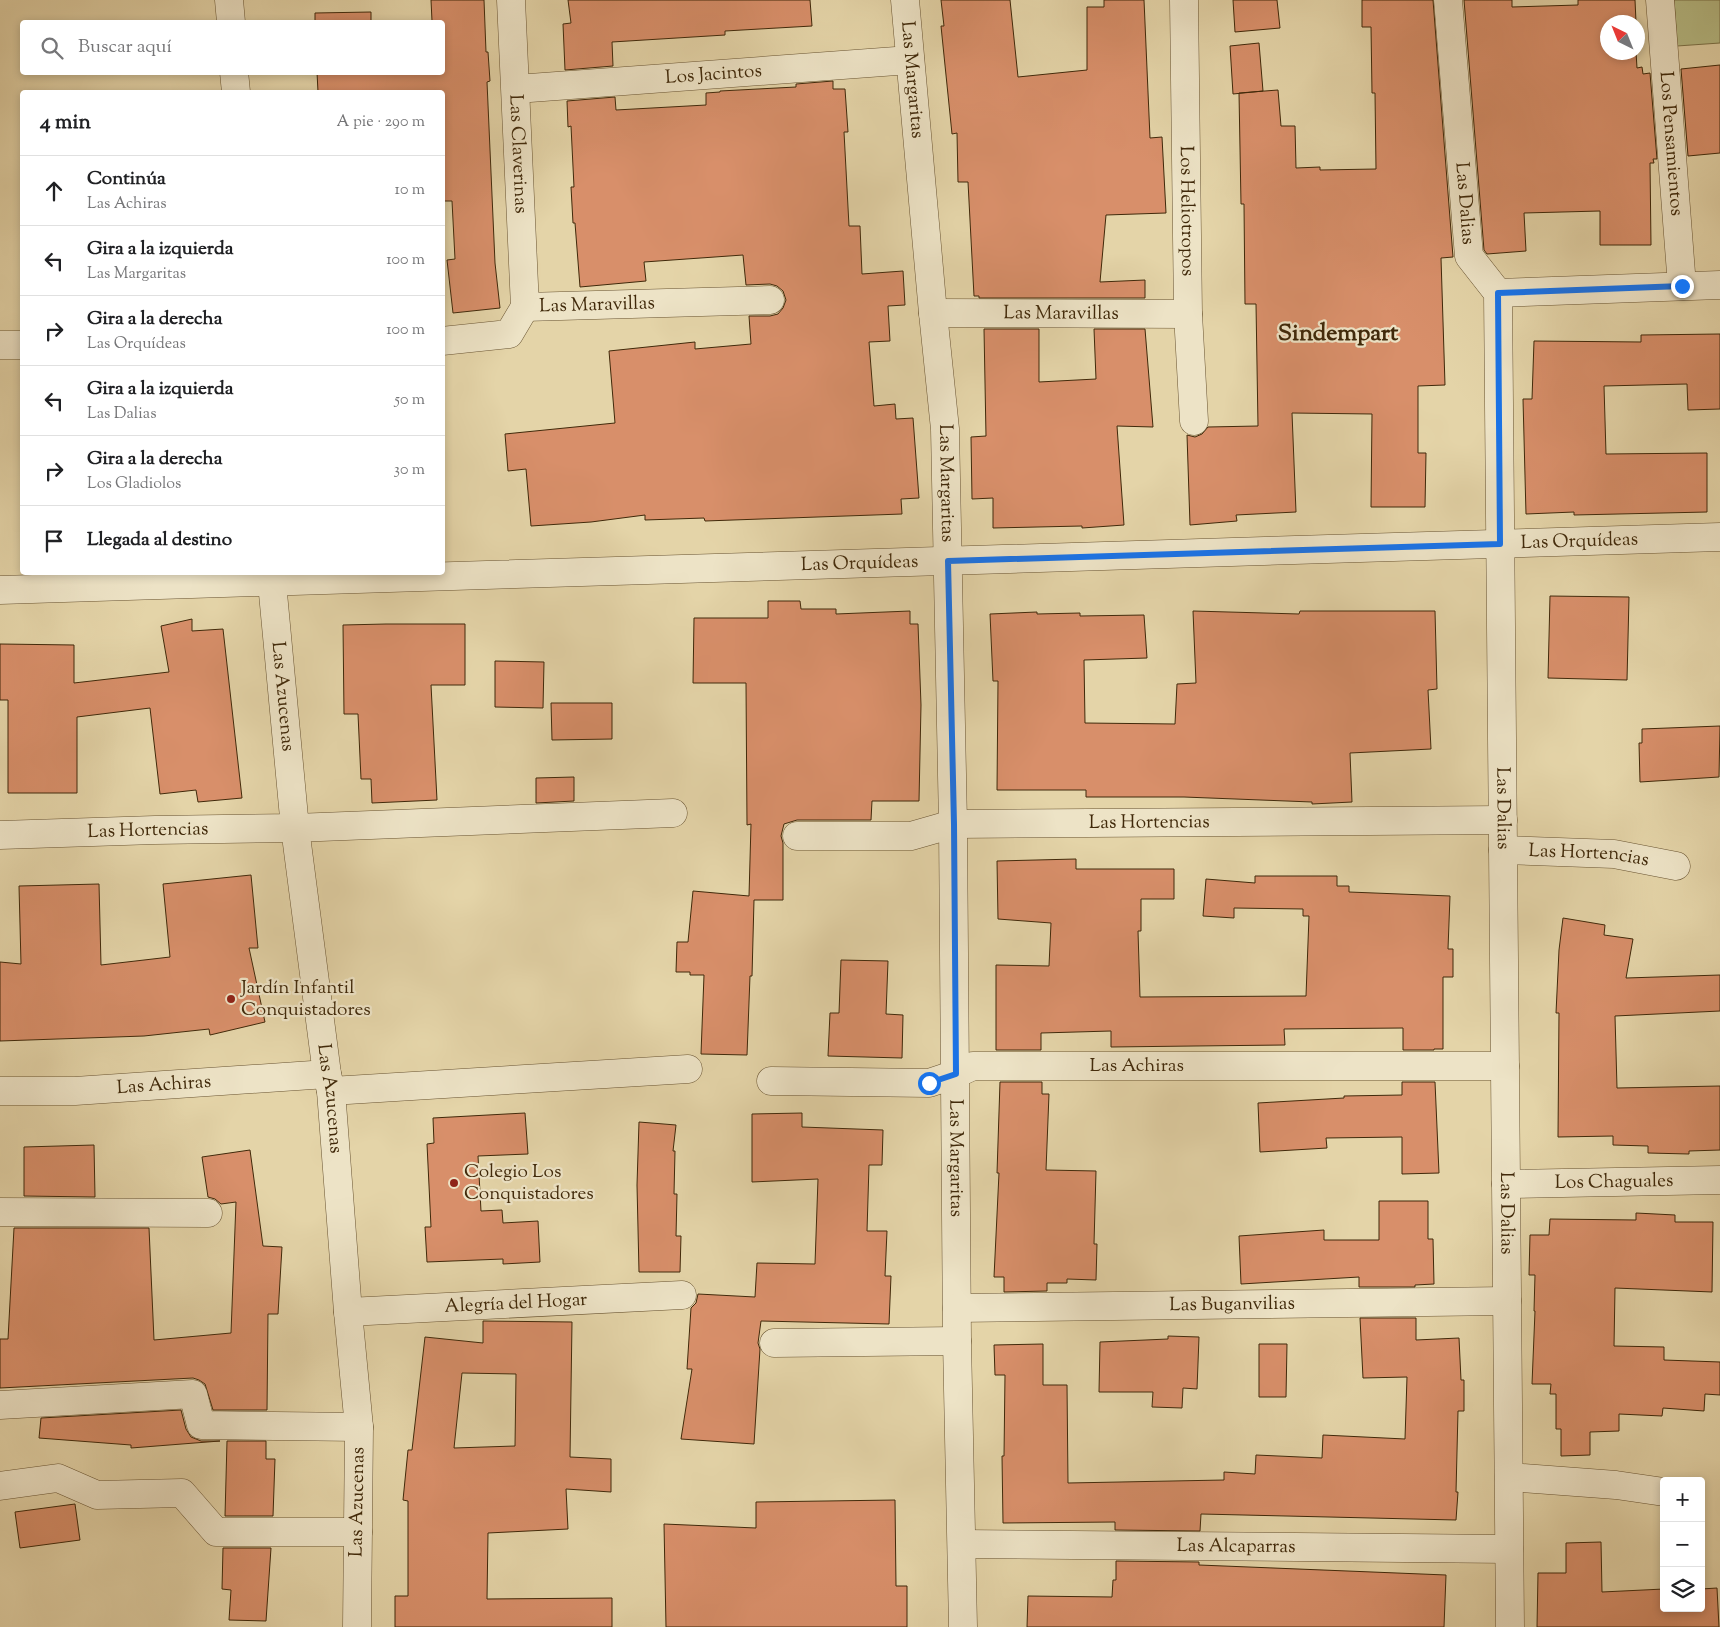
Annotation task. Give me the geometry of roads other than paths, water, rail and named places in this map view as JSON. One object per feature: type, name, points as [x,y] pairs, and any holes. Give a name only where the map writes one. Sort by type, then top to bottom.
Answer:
[{"type":"street","points":[[229,0],[231,20]]},
{"type":"street","name":"Las Claverinas","points":[[511,0],[525,307]]},
{"type":"street","name":"Las Margaritas","points":[[905,0],[945,429],[954,824],[957,1341],[963,1627]]},
{"type":"street","name":"Los Heliotropos","points":[[1184,0],[1188,314],[1194,421]]},
{"type":"street","name":"Las Dalias","points":[[1448,0],[1470,256],[1498,293],[1510,1627]]},
{"type":"street","name":"Los Pensamientos","points":[[1660,0],[1682,286]]},
{"type":"street","name":"Los Jacintos","points":[[516,89],[910,60]]},
{"type":"street","points":[[234,75],[236,90]]},
{"type":"street","points":[[1498,293],[1720,285]]},
{"type":"street","name":"Las Maravillas","points":[[445,341],[509,334],[525,307],[770,300]]},
{"type":"street","name":"Las Maravillas","points":[[933,313],[1188,314]]},
{"type":"street","points":[[0,345],[20,345]]},
{"type":"street","name":"Las Orquídeas","points":[[445,573],[948,561],[1720,537]]},
{"type":"street","name":"Las Orquídeas","points":[[0,590],[271,577],[356,575]]},
{"type":"street","name":"Las Azucenas","points":[[271,577],[295,828],[329,1083],[348,1312],[360,1427],[357,1627]]},
{"type":"street","name":"Las Hortencias","points":[[0,835],[295,828],[673,812]]},
{"type":"street","name":"Las Hortencias","points":[[797,836],[911,836],[954,824],[1503,820]]},
{"type":"street","name":"Las Hortencias","points":[[1503,850],[1614,854],[1676,866]]},
{"type":"street","name":"Las Achiras","points":[[772,1081],[929,1083],[974,1066],[1505,1066]]},
{"type":"street","name":"Las Achiras","points":[[0,1091],[75,1091],[329,1083],[688,1069]]},
{"type":"street","name":"Los Chaguales","points":[[1506,1184],[1720,1180]]},
{"type":"street","points":[[0,1212],[208,1214]]},
{"type":"street","name":"Alegría del Hogar","points":[[348,1312],[682,1295]]},
{"type":"street","name":"Las Buganvilias","points":[[957,1308],[1507,1302]]},
{"type":"street","points":[[774,1343],[957,1341]]},
{"type":"street","points":[[0,1405],[193,1394],[201,1425],[360,1427]]},
{"type":"street","points":[[1508,1477],[1616,1485],[1660,1491]]},
{"type":"street","points":[[0,1486],[58,1478],[97,1495],[182,1493],[216,1532],[358,1532]]},
{"type":"street","name":"Las Alcaparras","points":[[962,1544],[1509,1549]]},
{"type":"place","name":"Jardín Infantil Conquistadores","points":[[231,999]]},
{"type":"place","name":"Colegio Los Conquistadores","points":[[454,1183]]},
{"type":"district","name":"Sindempart","points":[[1338,334]]}]
